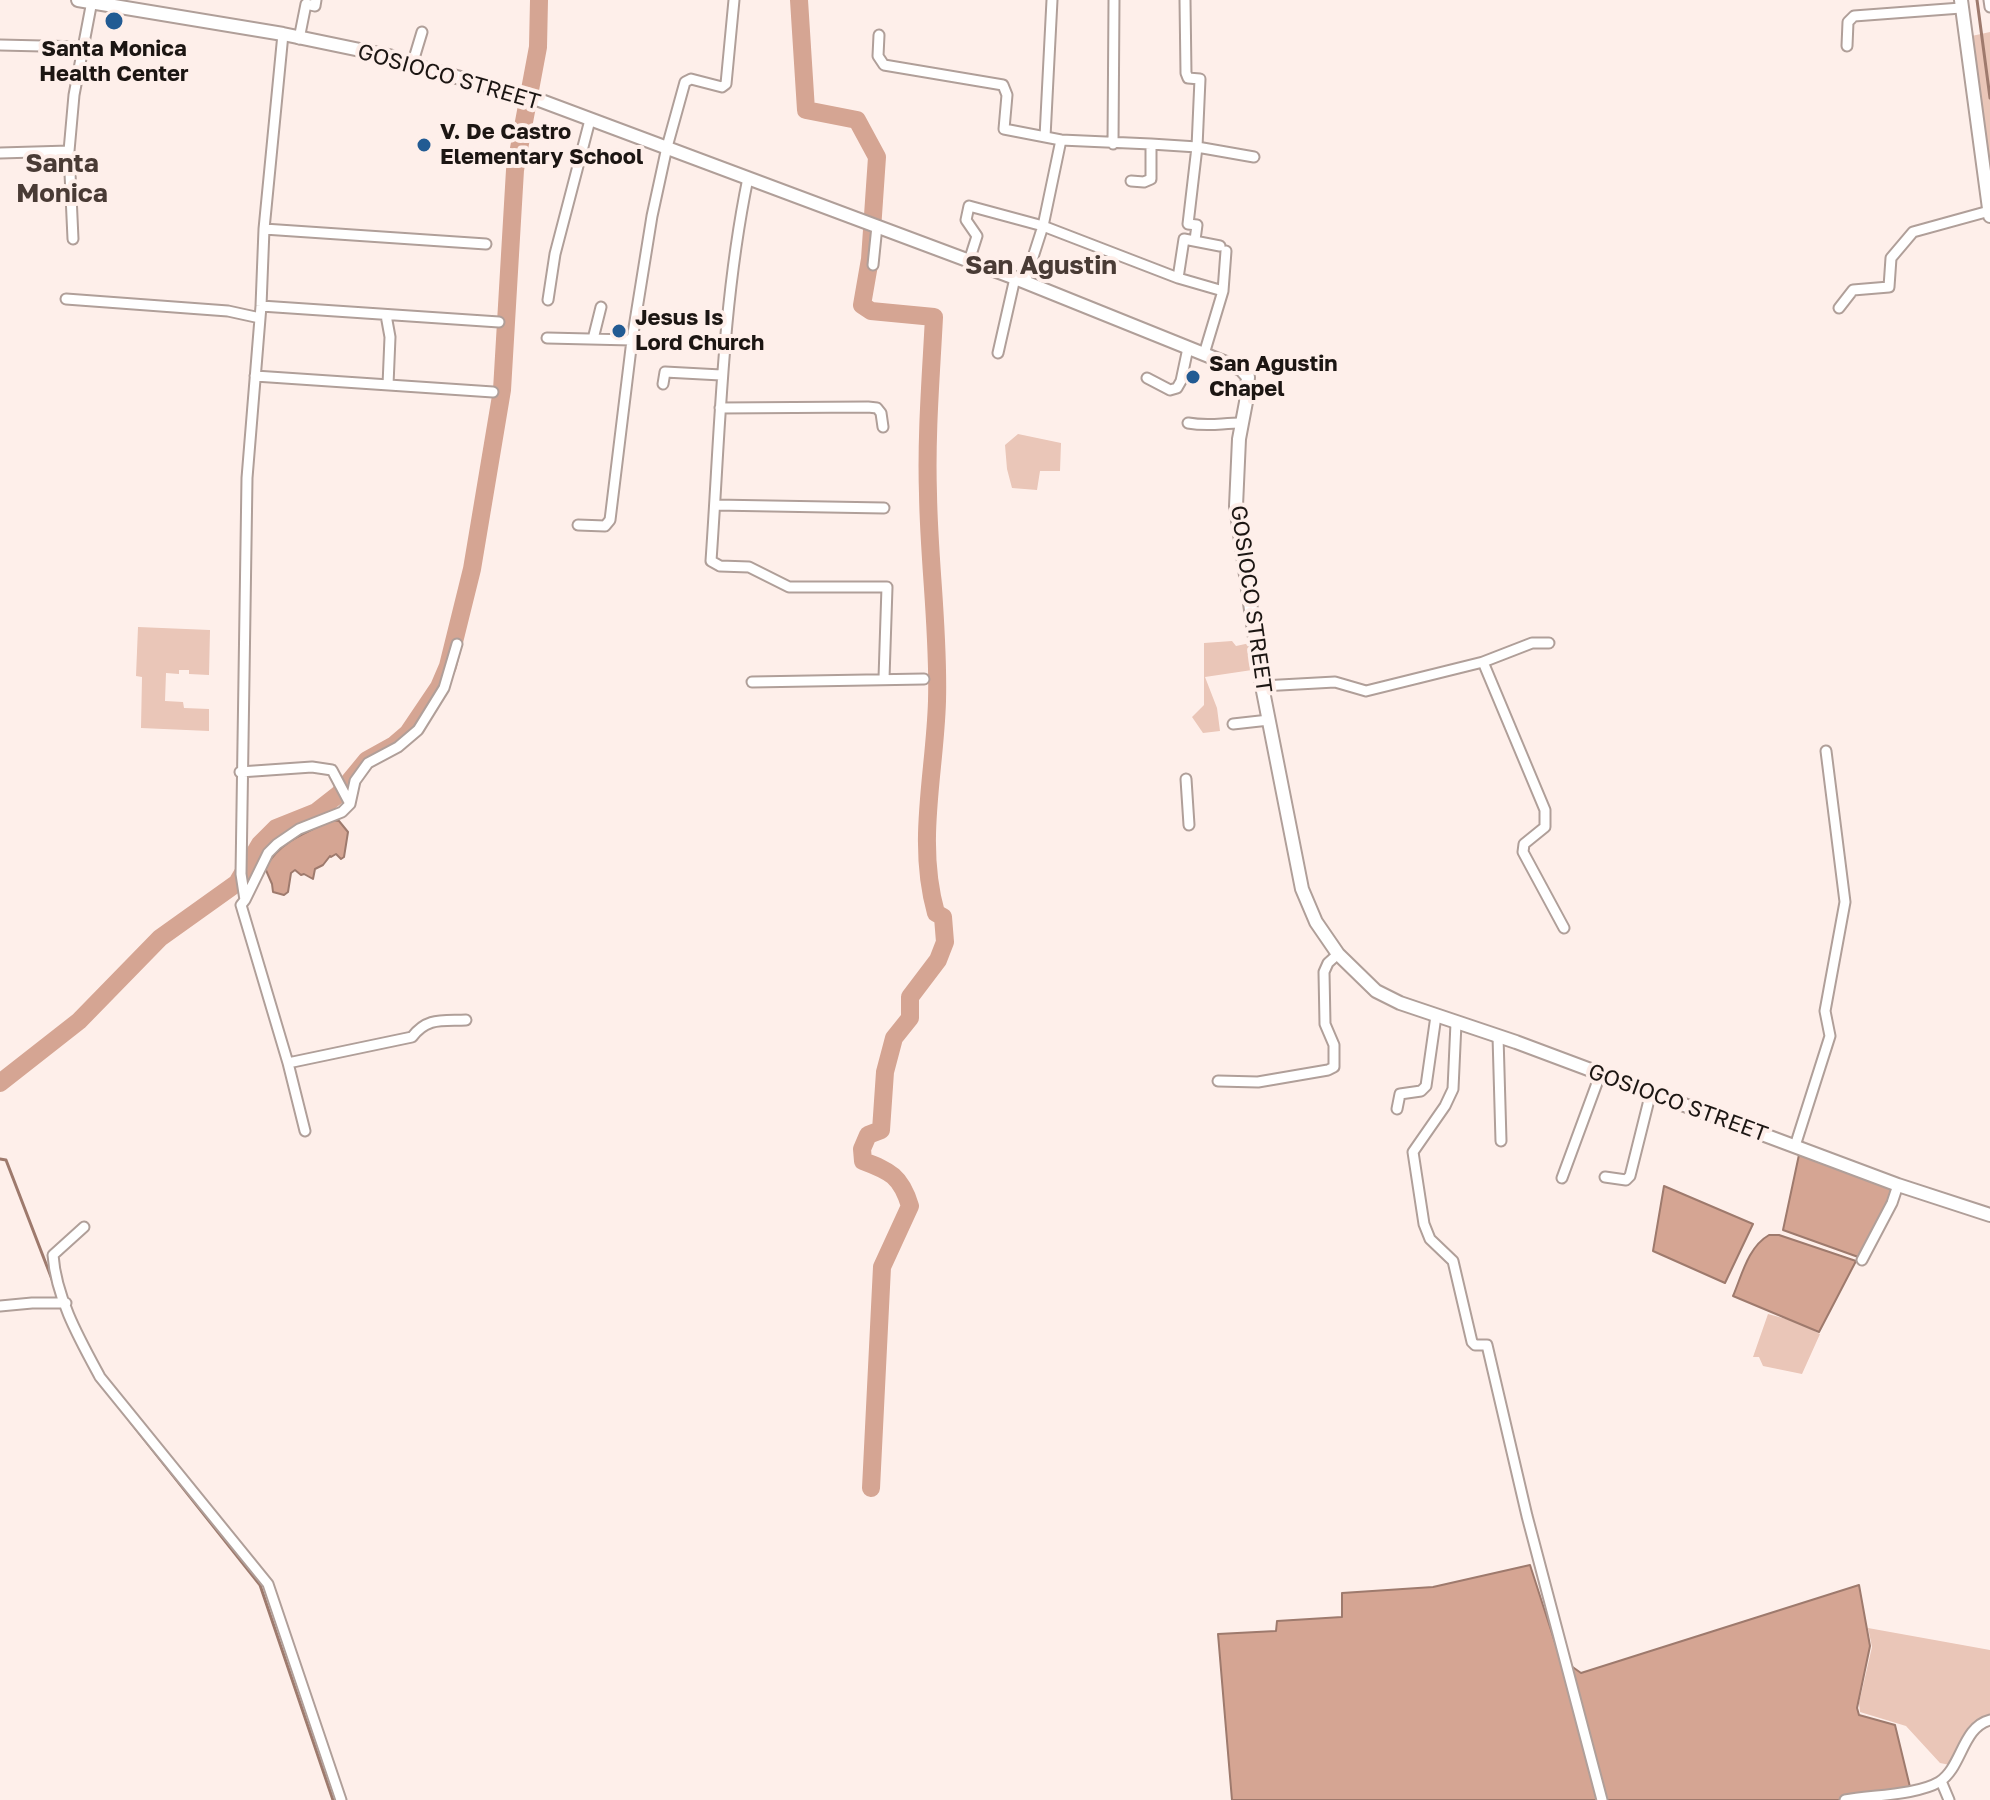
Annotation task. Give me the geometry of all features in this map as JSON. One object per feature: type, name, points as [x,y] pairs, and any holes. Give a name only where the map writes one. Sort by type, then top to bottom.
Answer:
[{"type":"street","name":"GOSIOCO STREET","points":[[78,0],[112,2],[389,56],[531,97],[1020,280],[1246,372],[1236,506],[1262,686],[1302,889],[1316,922],[1338,954],[1376,991],[1400,1003],[1498,1036],[1898,1185],[1990,1215]]},
{"type":"street","points":[[299,39],[306,4],[315,6],[316,0]]},
{"type":"street","points":[[578,525],[605,526],[610,520],[632,340],[667,147],[685,82],[691,79],[722,87],[726,84],[734,0]]},
{"type":"street","points":[[1045,137],[1052,0]]},
{"type":"street","points":[[1113,144],[1114,0]]},
{"type":"street","points":[[1185,0],[1187,75],[1198,78],[1200,82],[1197,147],[1188,224],[1197,225],[1195,240]]},
{"type":"street","points":[[1989,0],[1990,7]]},
{"type":"street","points":[[73,239],[69,151],[74,95],[92,1]]},
{"type":"street","points":[[1839,308],[1853,290],[1889,287],[1891,258],[1913,232],[1990,213],[1961,4],[1854,16],[1848,22],[1847,46]]},
{"type":"street","points":[[412,65],[422,32]]},
{"type":"street","points":[[244,896],[240,772],[247,478],[264,229],[283,34]]},
{"type":"street","points":[[879,35],[878,56],[884,65],[1000,83],[1006,88],[1004,129],[1061,140],[1197,147],[1254,157]]},
{"type":"street","points":[[0,45],[85,47]]},
{"type":"street","points":[[548,300],[555,254],[590,120]]},
{"type":"street","points":[[998,353],[1020,280],[1043,226],[1061,140]]},
{"type":"street","points":[[1131,181],[1151,179],[1151,144]]},
{"type":"street","points":[[0,153],[69,151]]},
{"type":"street","points":[[748,178],[735,241],[721,375],[711,561],[720,566],[749,567],[789,587],[887,587],[884,678]]},
{"type":"street","points":[[969,261],[977,236],[966,220],[969,206],[1043,226],[1178,278],[1223,291]]},
{"type":"street","points":[[873,224],[873,265]]},
{"type":"street","points":[[264,229],[486,244]]},
{"type":"street","points":[[1178,278],[1184,239],[1223,249],[1223,291],[1204,354]]},
{"type":"street","points":[[66,299],[228,311],[260,318]]},
{"type":"street","points":[[261,306],[499,322]]},
{"type":"street","points":[[593,339],[601,307]]},
{"type":"street","points":[[386,315],[390,337],[388,385]]},
{"type":"street","points":[[547,338],[632,340]]},
{"type":"street","points":[[1147,378],[1170,390],[1177,388],[1188,348]]},
{"type":"street","points":[[663,384],[665,372],[721,375]]},
{"type":"street","points":[[255,376],[493,392]]},
{"type":"street","points":[[720,408],[877,408],[883,427]]},
{"type":"street","points":[[1188,423],[1210,427],[1220,423],[1242,423]]},
{"type":"street","points":[[715,505],[884,508]]},
{"type":"street","points":[[1262,686],[1335,682],[1366,691],[1483,662],[1532,643],[1549,643]]},
{"type":"street","points":[[305,1131],[241,905],[268,853],[277,844],[299,829],[342,812],[350,804],[355,781],[368,763],[398,747],[426,720],[444,688],[457,644]]},
{"type":"street","points":[[1483,662],[1545,810],[1545,827],[1524,844],[1523,852],[1564,928]]},
{"type":"street","points":[[752,682],[924,679]]},
{"type":"street","points":[[1233,724],[1269,720]]},
{"type":"street","points":[[1795,1146],[1830,1036],[1825,1011],[1845,902],[1826,751]]},
{"type":"street","points":[[240,772],[312,767],[332,770],[350,804]]},
{"type":"street","points":[[1186,779],[1189,825]]},
{"type":"street","points":[[1218,1081],[1258,1082],[1334,1067],[1334,1045],[1325,1024],[1324,972],[1338,954]]},
{"type":"street","points":[[1397,1109],[1400,1094],[1421,1091],[1426,1086],[1436,1016]]},
{"type":"street","points":[[288,1063],[412,1037],[421,1025],[430,1022],[466,1020]]},
{"type":"street","points":[[1456,1023],[1453,1089],[1413,1152],[1424,1224],[1430,1239],[1453,1261],[1472,1342],[1487,1345],[1520,1489],[1602,1800]]},
{"type":"street","points":[[1498,1036],[1501,1141]]},
{"type":"street","points":[[1562,1178],[1600,1075]]},
{"type":"street","points":[[1605,1177],[1626,1180],[1630,1176],[1651,1092]]},
{"type":"street","points":[[1862,1260],[1898,1185]]},
{"type":"street","points":[[84,1227],[53,1255],[54,1272],[79,1339],[100,1377],[268,1584],[341,1800]]},
{"type":"street","points":[[0,1306],[66,1303]]},
{"type":"street","points":[[1845,1800],[1907,1792],[1941,1781],[1971,1735],[1983,1722],[1990,1720]]},
{"type":"street","points":[[1941,1781],[1949,1800]]},
{"type":"shaded area","points":[[1990,32],[1990,176],[1967,37]]},
{"type":"shaded area","points":[[1018,434],[1061,443],[1060,471],[1040,471],[1037,490],[1012,488],[1005,445]]},
{"type":"shaded area","points":[[138,627],[210,630],[209,675],[189,674],[189,670],[179,670],[179,674],[166,673],[165,701],[183,702],[184,708],[209,709],[209,731],[141,728],[142,677],[136,676]]},
{"type":"shaded area","points":[[1232,641],[1236,646],[1250,643],[1252,670],[1205,677],[1217,708],[1220,731],[1203,733],[1192,717],[1204,705],[1204,643]]},
{"type":"shaded area","points":[[333,820],[339,821],[348,832],[344,857],[341,859],[336,854],[330,856],[315,869],[313,879],[295,870],[291,873],[288,892],[284,895],[273,892],[265,868],[271,859],[295,838]]},
{"type":"shaded area","points":[[1800,1150],[1895,1188],[1861,1258],[1783,1230]]},
{"type":"shaded area","points":[[1664,1186],[1753,1224],[1725,1283],[1653,1251]]},
{"type":"shaded area","points":[[1769,1235],[1779,1235],[1856,1261],[1819,1332],[1733,1296],[1751,1254]]},
{"type":"shaded area","points":[[1768,1314],[1797,1322],[1820,1334],[1802,1374],[1763,1366],[1759,1357],[1753,1357]]},
{"type":"shaded area","points":[[1530,1565],[1560,1658],[1581,1673],[1859,1585],[1870,1646],[1857,1708],[1859,1715],[1895,1725],[1910,1787],[1839,1800],[1232,1800],[1218,1634],[1276,1631],[1277,1621],[1342,1617],[1342,1593],[1433,1587]]},
{"type":"shaded area","points":[[1868,1628],[1990,1650],[1990,1719],[1982,1720],[1955,1766],[1940,1763],[1906,1726],[1860,1712],[1859,1703],[1872,1647]]},
{"type":"waterway","points":[[0,1083],[79,1021],[160,938],[237,883],[260,844],[276,828],[316,812],[339,794],[367,760],[408,733],[439,687],[448,666],[472,569],[502,390],[515,170],[538,47],[539,0]]},
{"type":"waterway","points":[[799,0],[806,110],[857,120],[877,157],[870,259],[862,305],[871,311],[934,317],[928,472],[937,701],[927,860],[936,913],[943,917],[945,942],[938,960],[910,997],[910,1018],[894,1038],[885,1072],[881,1130],[868,1135],[862,1149],[863,1161],[893,1176],[903,1188],[910,1206],[882,1267],[871,1488]]},
{"type":"waterway","points":[[1977,0],[1990,98]]},
{"type":"waterway","points":[[0,1159],[6,1160],[53,1282]]},
{"type":"waterway","points":[[79,1347],[93,1372]]},
{"type":"waterway","points":[[129,1420],[260,1585],[333,1800]]},
{"type":"place","name":"Santa Monica Health Center","points":[[114,21]]},
{"type":"place","name":"V. De Castro Elementary School","points":[[424,145]]},
{"type":"place","name":"Jesus Is Lord Church","points":[[619,331]]},
{"type":"place","name":"San Agustin Chapel","points":[[1193,377]]},
{"type":"district","name":"Santa Monica","points":[[62,179]]},
{"type":"district","name":"San Agustin","points":[[1041,266]]}]
